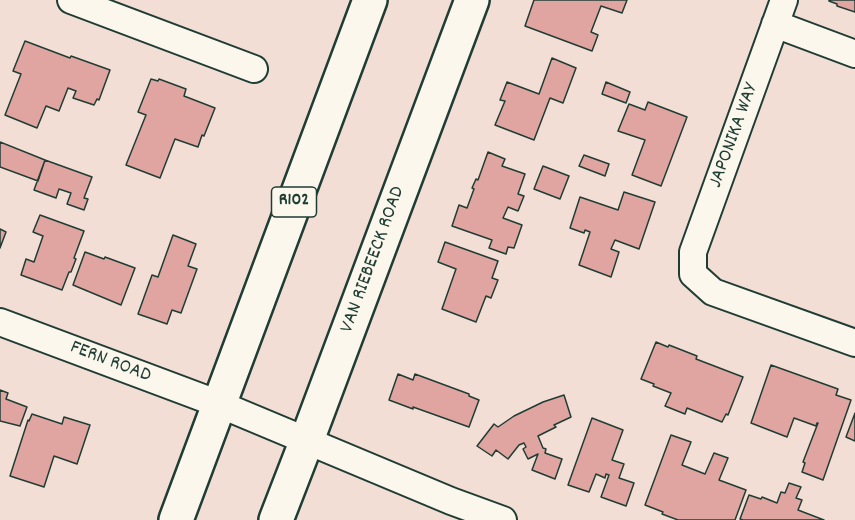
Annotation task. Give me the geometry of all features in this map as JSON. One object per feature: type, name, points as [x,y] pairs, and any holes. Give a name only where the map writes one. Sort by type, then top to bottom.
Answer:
[{"type":"main road","name":"R102","points":[[176,520],[370,0]]},
{"type":"main road","name":"VAN RIEBEECK ROAD","points":[[276,520],[472,0]]},
{"type":"street","points":[[71,0],[254,69]]},
{"type":"street","name":"JAPONIKA WAY","points":[[784,0],[693,252],[693,274],[713,292],[855,343]]},
{"type":"street","points":[[775,24],[855,54]]},
{"type":"street","name":"FERN ROAD","points":[[0,322],[219,404],[451,501],[503,520]]},
{"type":"building","points":[[534,0],[627,0],[622,13],[601,6],[591,32],[598,35],[592,51],[525,26]]},
{"type":"building","points":[[829,0],[855,0],[855,12],[837,6]]},
{"type":"building","points":[[25,41],[110,70],[99,100],[97,99],[94,105],[73,98],[76,91],[68,88],[59,111],[46,106],[37,128],[5,115],[21,74],[13,71]]},
{"type":"building","points":[[552,58],[576,68],[563,103],[550,98],[534,140],[495,125],[505,101],[500,100],[507,82],[539,94]]},
{"type":"building","points":[[151,79],[158,81],[159,79],[186,89],[184,96],[215,108],[198,147],[175,139],[160,178],[126,165],[146,115],[138,112]]},
{"type":"building","points":[[606,82],[630,92],[626,103],[602,94]]},
{"type":"building","points":[[648,102],[687,117],[661,186],[632,175],[645,140],[618,131],[629,104],[645,110]]},
{"type":"building","points":[[0,142],[45,160],[38,181],[0,167]]},
{"type":"building","points":[[488,152],[505,159],[502,166],[525,174],[518,194],[524,196],[518,211],[508,207],[503,218],[522,225],[514,248],[508,247],[506,254],[489,248],[492,240],[452,226],[459,205],[467,208],[474,189],[472,188],[476,179],[478,180]]},
{"type":"building","points":[[584,155],[609,164],[605,176],[579,166]]},
{"type":"building","points":[[45,160],[92,177],[84,198],[88,199],[84,210],[67,204],[71,193],[59,189],[56,198],[34,190]]},
{"type":"building","points":[[543,166],[569,176],[560,199],[534,189]]},
{"type":"building","points":[[624,192],[655,202],[639,249],[615,240],[611,249],[619,252],[611,277],[579,265],[590,232],[585,230],[584,233],[570,228],[580,197],[618,210]]},
{"type":"building","points":[[40,215],[84,231],[74,258],[76,259],[62,290],[21,275],[26,259],[34,262],[43,236],[33,232]]},
{"type":"building","points":[[0,229],[6,232],[0,248]]},
{"type":"building","points":[[173,235],[196,244],[188,266],[197,269],[181,313],[172,310],[167,324],[138,314],[152,275],[158,277]]},
{"type":"building","points":[[445,242],[498,261],[492,278],[498,280],[491,298],[486,296],[476,322],[442,309],[456,269],[438,262]]},
{"type":"building","points":[[85,252],[135,268],[121,305],[73,285]]},
{"type":"building","points":[[656,342],[697,356],[696,359],[743,377],[728,415],[726,414],[722,422],[687,408],[685,414],[665,406],[671,393],[641,379]]},
{"type":"building","points":[[771,365],[838,389],[836,395],[851,400],[823,480],[802,472],[805,463],[803,462],[818,423],[816,426],[794,418],[787,437],[751,423]]},
{"type":"building","points":[[398,374],[413,380],[415,374],[479,400],[469,427],[389,400]]},
{"type":"building","points":[[0,390],[8,393],[6,399],[27,407],[20,426],[0,421]]},
{"type":"building","points":[[564,395],[571,417],[538,436],[543,448],[546,449],[545,453],[562,459],[555,479],[532,470],[538,454],[528,459],[523,449],[526,447],[524,443],[519,445],[508,459],[496,450],[492,456],[477,446],[494,424],[498,427],[514,416]]},
{"type":"building","points":[[855,413],[855,441],[846,437]]},
{"type":"building","points":[[32,414],[62,424],[64,417],[90,425],[77,464],[54,456],[44,487],[10,476]]},
{"type":"building","points":[[592,418],[623,430],[612,460],[624,464],[619,478],[634,483],[626,506],[601,497],[609,475],[606,474],[605,478],[596,474],[589,492],[568,485]]},
{"type":"building","points":[[671,435],[691,442],[682,465],[705,474],[714,453],[728,458],[719,480],[746,490],[735,520],[678,520],[645,505]]},
{"type":"building","points":[[789,483],[801,487],[796,498],[802,500],[798,510],[824,520],[740,519],[749,495],[777,503],[781,492],[785,493]]}]
